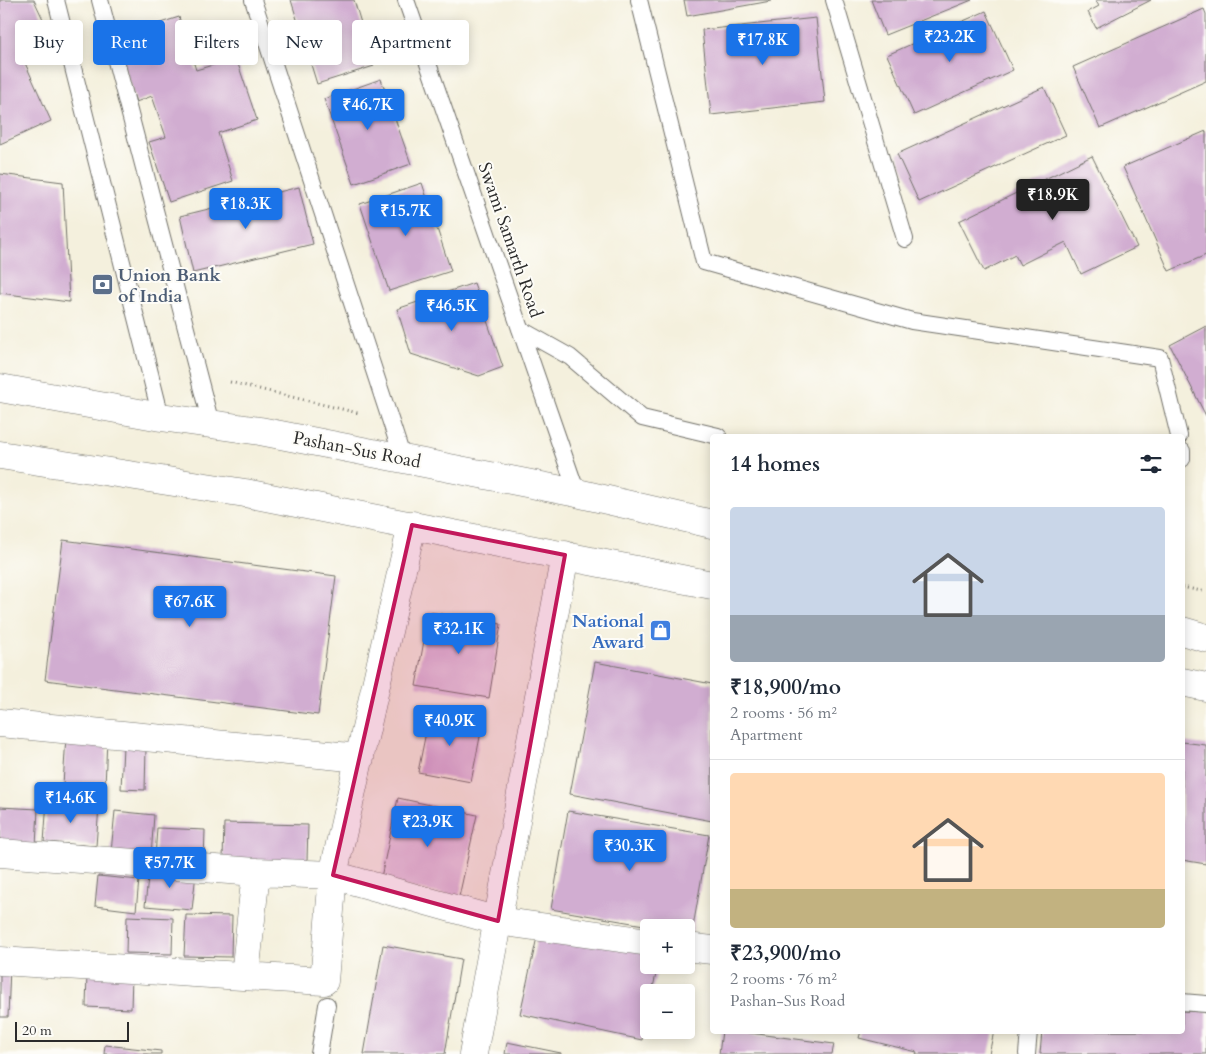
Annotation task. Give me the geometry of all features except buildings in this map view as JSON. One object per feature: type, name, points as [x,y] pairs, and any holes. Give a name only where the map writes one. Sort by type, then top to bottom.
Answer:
[{"type":"street","name":"Pashan-Sus Road","points":[[0,388],[161,417],[260,431],[577,493],[710,524]]},
{"type":"street","points":[[0,455],[245,493],[710,585]]},
{"type":"street","points":[[0,961],[324,981],[333,875],[412,525]]},
{"type":"street","points":[[473,1054],[565,555]]},
{"type":"street","points":[[1185,632],[1206,638]]},
{"type":"street","points":[[1185,683],[1206,687]]},
{"type":"street","points":[[0,723],[360,758]]},
{"type":"street","points":[[0,852],[256,872],[333,875],[498,922],[640,941]]},
{"type":"street","points":[[245,976],[256,872]]},
{"type":"street","points":[[695,948],[710,950]]},
{"type":"lane","points":[[56,0],[161,417]]},
{"type":"lane","points":[[100,0],[211,424]]},
{"type":"lane","points":[[253,0],[403,459]]},
{"type":"lane","name":"Swami Samarth Road","points":[[406,0],[577,493]]},
{"type":"lane","points":[[639,0],[704,262],[912,321],[1160,358],[1179,434]]},
{"type":"lane","points":[[834,0],[905,239]]},
{"type":"lane","points":[[520,329],[570,357],[642,418],[710,434]]},
{"type":"lane","points":[[1185,1002],[1206,1004]]},
{"type":"lane","points":[[319,1054],[327,1006]]},
{"type":"lane","points":[[1027,1054],[1029,1034]]},
{"type":"path","points":[[1185,588],[1206,592]]},
{"type":"highlighted area","points":[[412,525],[565,555],[498,921],[333,875]]},
{"type":"place","name":"Union Bank of India","points":[[102,285]]},
{"type":"place","name":"National Award","points":[[660,631]]}]
